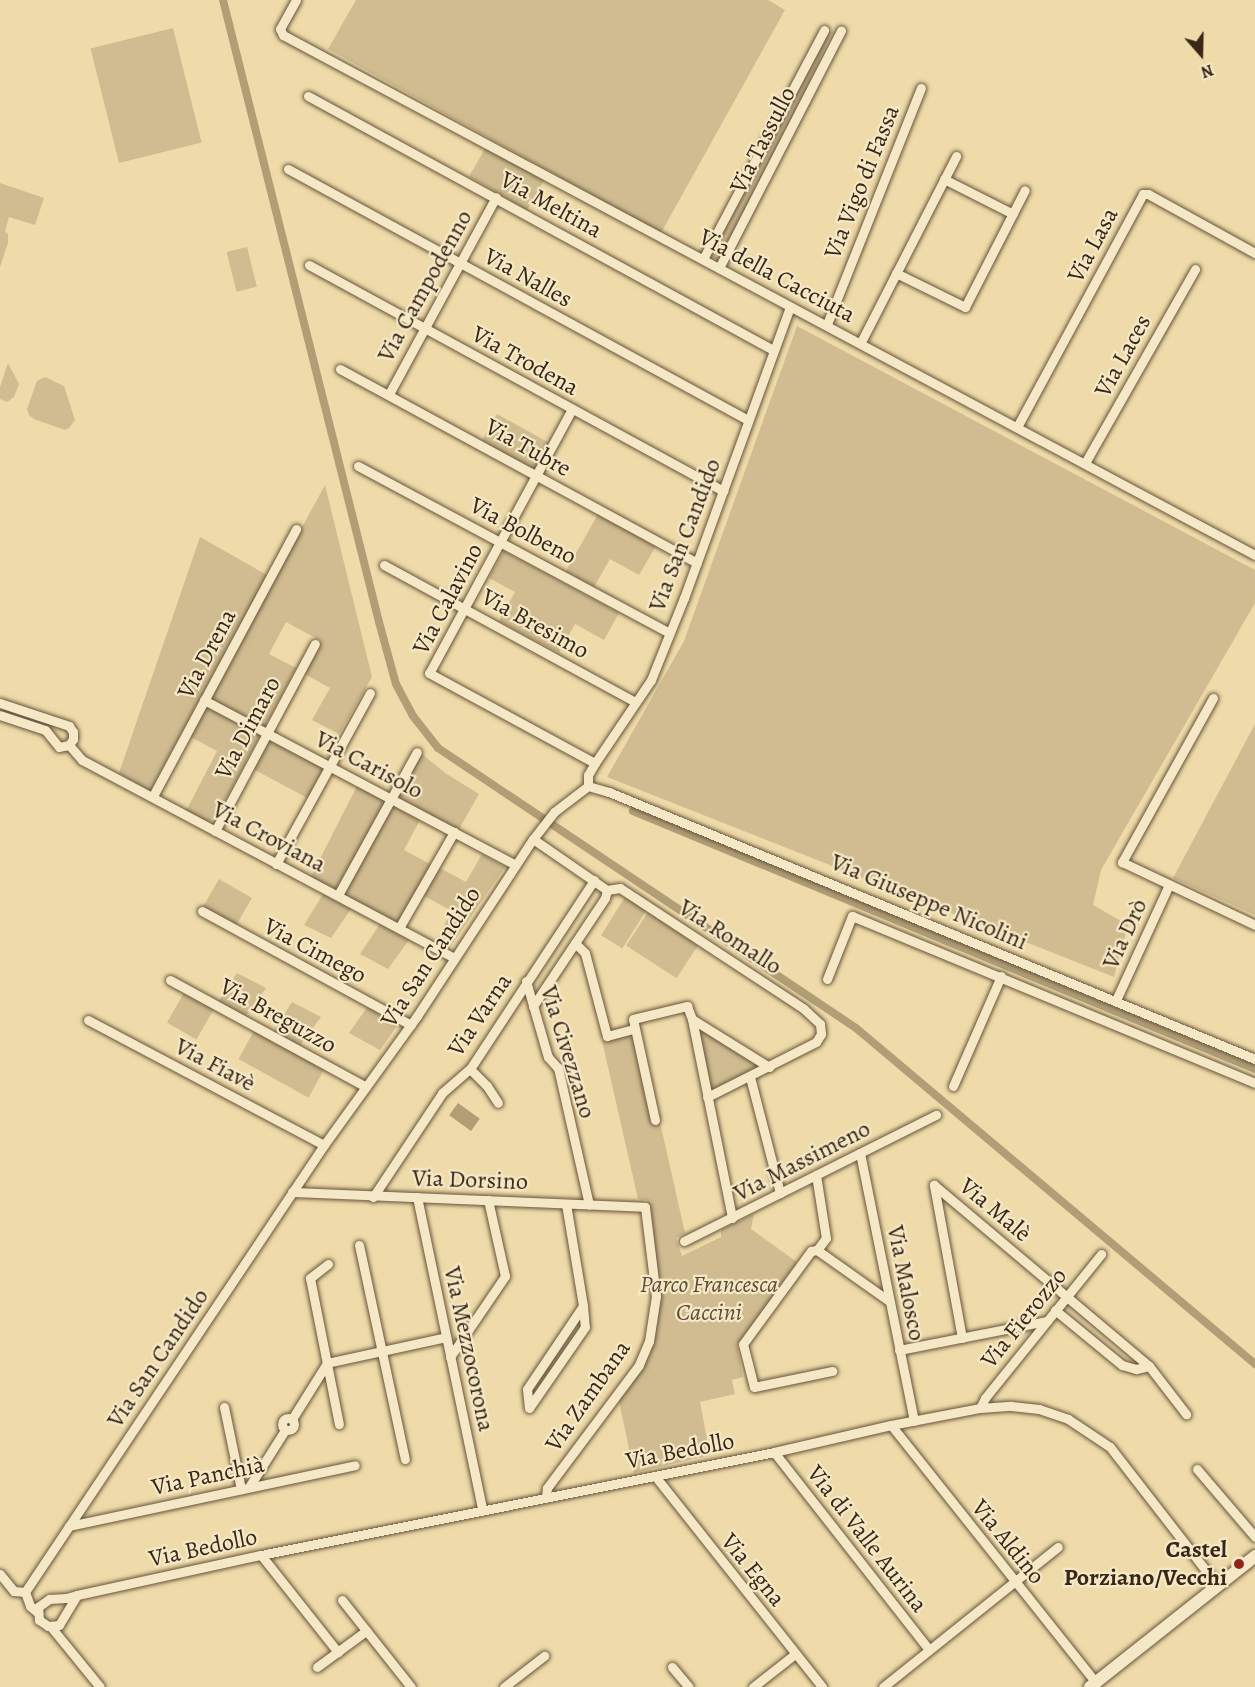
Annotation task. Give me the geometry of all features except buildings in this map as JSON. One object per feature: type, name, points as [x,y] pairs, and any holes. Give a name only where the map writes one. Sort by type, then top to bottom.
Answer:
[{"type":"street","name":"Via della Cacciuta","points":[[296,0],[280,32],[1255,555]]},
{"type":"street","points":[[704,260],[824,30]]},
{"type":"street","name":"Via Tassullo","points":[[719,268],[841,31]]},
{"type":"street","name":"Via Vigo di Fassa","points":[[827,324],[921,88]]},
{"type":"street","name":"Via Meltina","points":[[308,96],[773,350]]},
{"type":"street","points":[[861,342],[956,156]]},
{"type":"street","name":"Via Nalles","points":[[288,169],[748,420]]},
{"type":"street","points":[[944,179],[1013,214]]},
{"type":"street","points":[[896,273],[966,307],[1025,190]]},
{"type":"street","name":"Via Lasa","points":[[1017,427],[1143,194],[1148,194],[1255,253]]},
{"type":"street","name":"Via Campodenno","points":[[389,394],[423,327],[496,197]]},
{"type":"street","name":"Via Trodena","points":[[309,265],[723,491]]},
{"type":"street","name":"Via Laces","points":[[1085,463],[1195,268]]},
{"type":"street","name":"Via San Candido","points":[[25,1592],[292,1192],[411,1024],[533,839],[554,812],[588,786],[588,775],[595,763],[651,680],[697,563],[790,307]]},
{"type":"street","name":"Via Tubre","points":[[340,369],[697,563]]},
{"type":"street","name":"Via Calavino","points":[[572,409],[429,673],[595,763]]},
{"type":"street","name":"Via Bolbeno","points":[[358,466],[668,632]]},
{"type":"street","name":"Via Drena","points":[[153,796],[296,529]]},
{"type":"street","name":"Via Bresimo","points":[[384,565],[635,702]]},
{"type":"street","name":"Via Dimaro","points":[[215,831],[315,644]]},
{"type":"street","points":[[276,864],[370,693]]},
{"type":"street","points":[[1213,698],[1122,862],[1255,925]]},
{"type":"street","name":"Via Carisolo","points":[[204,700],[515,865]]},
{"type":"street","points":[[0,703],[69,726],[73,732],[73,739],[69,745],[59,747],[53,742],[51,736],[58,724]]},
{"type":"street","points":[[0,715],[35,726],[51,736]]},
{"type":"street","name":"Via Croviana","points":[[69,745],[82,760],[455,958]]},
{"type":"street","points":[[338,895],[417,752]]},
{"type":"street","name":"Via Giuseppe Nicolini","points":[[588,786],[609,792],[1255,1059]]},
{"type":"street","points":[[399,928],[454,832]]},
{"type":"street","points":[[533,839],[607,890],[605,898],[533,1006]]},
{"type":"street","name":"Via Varna","points":[[373,1197],[442,1093],[470,1069],[594,880]]},
{"type":"street","name":"Via Drò","points":[[1116,1000],[1169,885]]},
{"type":"street","name":"Via Romallo","points":[[607,890],[620,888],[816,1019],[822,1032],[816,1042],[769,1067]]},
{"type":"street","name":"Via Cimego","points":[[202,911],[411,1024]]},
{"type":"street","points":[[827,979],[852,916],[1255,1083]]},
{"type":"street","points":[[575,943],[585,953],[607,1036],[634,1029]]},
{"type":"street","points":[[953,1086],[1001,976]]},
{"type":"street","name":"Via Breguzzo","points":[[170,980],[366,1087]]},
{"type":"street","name":"Via Civezzano","points":[[526,981],[548,1057],[558,1068],[589,1205]]},
{"type":"street","points":[[655,1120],[633,1019],[687,1006],[692,1019],[732,1218]]},
{"type":"street","points":[[692,1019],[769,1067]]},
{"type":"street","name":"Via Fiavè","points":[[88,1020],[324,1145]]},
{"type":"street","points":[[707,1097],[769,1067]]},
{"type":"street","points":[[470,1069],[487,1086],[498,1103]]},
{"type":"street","points":[[750,1077],[780,1193]]},
{"type":"street","name":"Via Massimeno","points":[[684,1241],[936,1115]]},
{"type":"street","name":"Via Malosco","points":[[860,1153],[914,1421]]},
{"type":"street","points":[[816,1175],[826,1238],[817,1251]]},
{"type":"street","name":"Via Malè","points":[[962,1338],[934,1185],[1067,1295]]},
{"type":"street","name":"Via Dorsino","points":[[292,1192],[645,1207]]},
{"type":"street","name":"Via Mezzocorona","points":[[417,1197],[482,1509]]},
{"type":"street","points":[[450,1357],[505,1276],[488,1200]]},
{"type":"street","points":[[566,1204],[583,1306],[585,1327],[529,1408],[527,1389],[583,1306]]},
{"type":"street","name":"Via Zambana","points":[[546,1496],[547,1488],[639,1365],[649,1341],[656,1296],[645,1207]]},
{"type":"street","points":[[359,1245],[405,1459]]},
{"type":"street","points":[[832,1371],[754,1387],[743,1344],[810,1251],[817,1251],[889,1301]]},
{"type":"street","name":"Via Fierozzo","points":[[980,1408],[1101,1254]]},
{"type":"street","points":[[328,1264],[310,1278],[339,1424]]},
{"type":"street","points":[[1067,1295],[1149,1366],[1186,1414]]},
{"type":"street","points":[[1055,1310],[1122,1365],[1136,1369],[1149,1366]]},
{"type":"street","points":[[899,1350],[1047,1321]]},
{"type":"street","points":[[245,1488],[285,1430],[294,1426],[292,1419],[327,1363],[446,1338]]},
{"type":"street","name":"Via Bedollo","points":[[57,1600],[482,1509],[774,1452],[891,1425],[980,1408],[1011,1406],[1039,1409],[1068,1419],[1110,1447],[1218,1586]]},
{"type":"street","points":[[224,1407],[245,1488]]},
{"type":"street","name":"Via Aldino","points":[[891,1425],[1093,1685]]},
{"type":"street","name":"Via di Valle Aurina","points":[[774,1452],[929,1650]]},
{"type":"street","name":"Via Panchià","points":[[69,1526],[355,1465]]},
{"type":"street","points":[[1197,1469],[1255,1537]]},
{"type":"street","name":"Via Egna","points":[[655,1476],[822,1687]]},
{"type":"street","points":[[883,1687],[1058,1547]]},
{"type":"street","points":[[261,1555],[338,1652]]},
{"type":"street","points":[[1093,1685],[1255,1556]]},
{"type":"street","points":[[0,1574],[14,1591],[25,1592],[37,1600],[57,1600],[63,1605],[65,1642]]},
{"type":"street","points":[[25,1592],[30,1606],[37,1612],[41,1622],[51,1627],[65,1642],[100,1687]]},
{"type":"street","points":[[51,1627],[64,1617],[77,1595]]},
{"type":"street","points":[[37,1612],[44,1600]]},
{"type":"street","points":[[342,1600],[411,1687]]},
{"type":"street","points":[[317,1667],[366,1631]]},
{"type":"street","points":[[753,1687],[795,1654]]},
{"type":"street","points":[[504,1687],[544,1656]]},
{"type":"street","points":[[672,1667],[688,1687]]},
{"type":"green space","points":[[356,0],[768,0],[785,10],[661,233],[328,49]]},
{"type":"green space","points":[[173,28],[202,142],[119,163],[91,49]]},
{"type":"green space","points":[[828,30],[831,32],[815,71],[719,261],[710,256]]},
{"type":"green space","points":[[486,147],[544,180],[527,210],[469,176]]},
{"type":"green space","points":[[0,183],[44,198],[35,225],[9,217],[5,232],[8,234],[8,243],[0,267]]},
{"type":"green space","points":[[247,247],[257,287],[237,292],[227,252]]},
{"type":"green space","points":[[797,326],[1255,570],[1255,603],[1101,870],[1093,905],[1128,925],[1114,977],[607,777],[684,641]]},
{"type":"green space","points":[[8,363],[19,384],[14,397],[7,402],[0,399],[0,387]]},
{"type":"green space","points":[[45,377],[64,386],[75,420],[65,430],[29,415],[27,409],[37,381]]},
{"type":"green space","points":[[497,414],[549,443],[534,470],[482,441]]},
{"type":"green space","points":[[325,485],[372,677],[339,734],[312,720],[330,688],[303,673],[321,641],[286,622],[269,654],[296,668],[264,728],[208,700]]},
{"type":"green space","points":[[598,514],[656,546],[639,575],[610,559],[594,587],[566,571]]},
{"type":"green space","points":[[200,537],[267,575],[150,791],[119,773]]},
{"type":"green space","points":[[504,551],[619,613],[604,640],[575,624],[559,653],[499,621],[515,592],[489,578]]},
{"type":"green space","points":[[205,706],[260,735],[227,797],[209,823],[186,811],[217,751],[189,736]]},
{"type":"green space","points":[[1255,724],[1255,915],[1173,878]]},
{"type":"green space","points":[[267,738],[324,768],[308,798],[251,768]]},
{"type":"green space","points":[[422,754],[445,773],[479,794],[458,831],[398,797]]},
{"type":"green space","points":[[357,786],[386,801],[340,892],[311,877]]},
{"type":"green space","points":[[393,806],[420,820],[404,850],[432,865],[398,924],[343,895]]},
{"type":"green space","points":[[482,854],[505,867],[448,950],[434,943],[452,911],[424,896],[440,868],[466,882]]},
{"type":"green space","points":[[219,879],[252,898],[235,927],[202,908]]},
{"type":"green space","points":[[323,894],[351,909],[331,938],[304,925]]},
{"type":"green space","points":[[625,897],[646,910],[622,948],[601,935]]},
{"type":"green space","points":[[648,912],[698,945],[677,978],[626,946]]},
{"type":"green space","points":[[380,924],[409,940],[388,969],[360,954]]},
{"type":"green space","points":[[237,973],[266,988],[246,1016],[218,1002]]},
{"type":"green space","points":[[184,993],[213,1010],[196,1039],[167,1022]]},
{"type":"green space","points":[[292,1002],[321,1017],[299,1047],[273,1032]]},
{"type":"green space","points":[[368,1006],[399,1023],[380,1050],[349,1033]]},
{"type":"green space","points":[[697,1026],[760,1067],[711,1091]]},
{"type":"green space","points":[[254,1031],[324,1070],[308,1098],[238,1059]]},
{"type":"green space","name":"Parco Francesca Caccini","points":[[625,1035],[634,1039],[654,1123],[660,1122],[685,1233],[676,1238],[682,1256],[721,1237],[721,1230],[754,1214],[751,1229],[797,1262],[737,1346],[743,1377],[732,1380],[735,1394],[700,1402],[710,1455],[634,1473],[618,1396],[641,1367],[657,1268],[647,1200],[638,1199],[602,1041]]},
{"type":"shaded area","points":[[458,1103],[480,1119],[471,1131],[449,1115]]},
{"type":"waterway","points":[[223,0],[379,622],[396,684],[413,716],[438,748],[856,1028],[1255,1364]]},
{"type":"waterway","points":[[633,811],[1255,1069]]},
{"type":"place","name":"Castel Porziano/Vecchi","points":[[1239,1564]]}]
